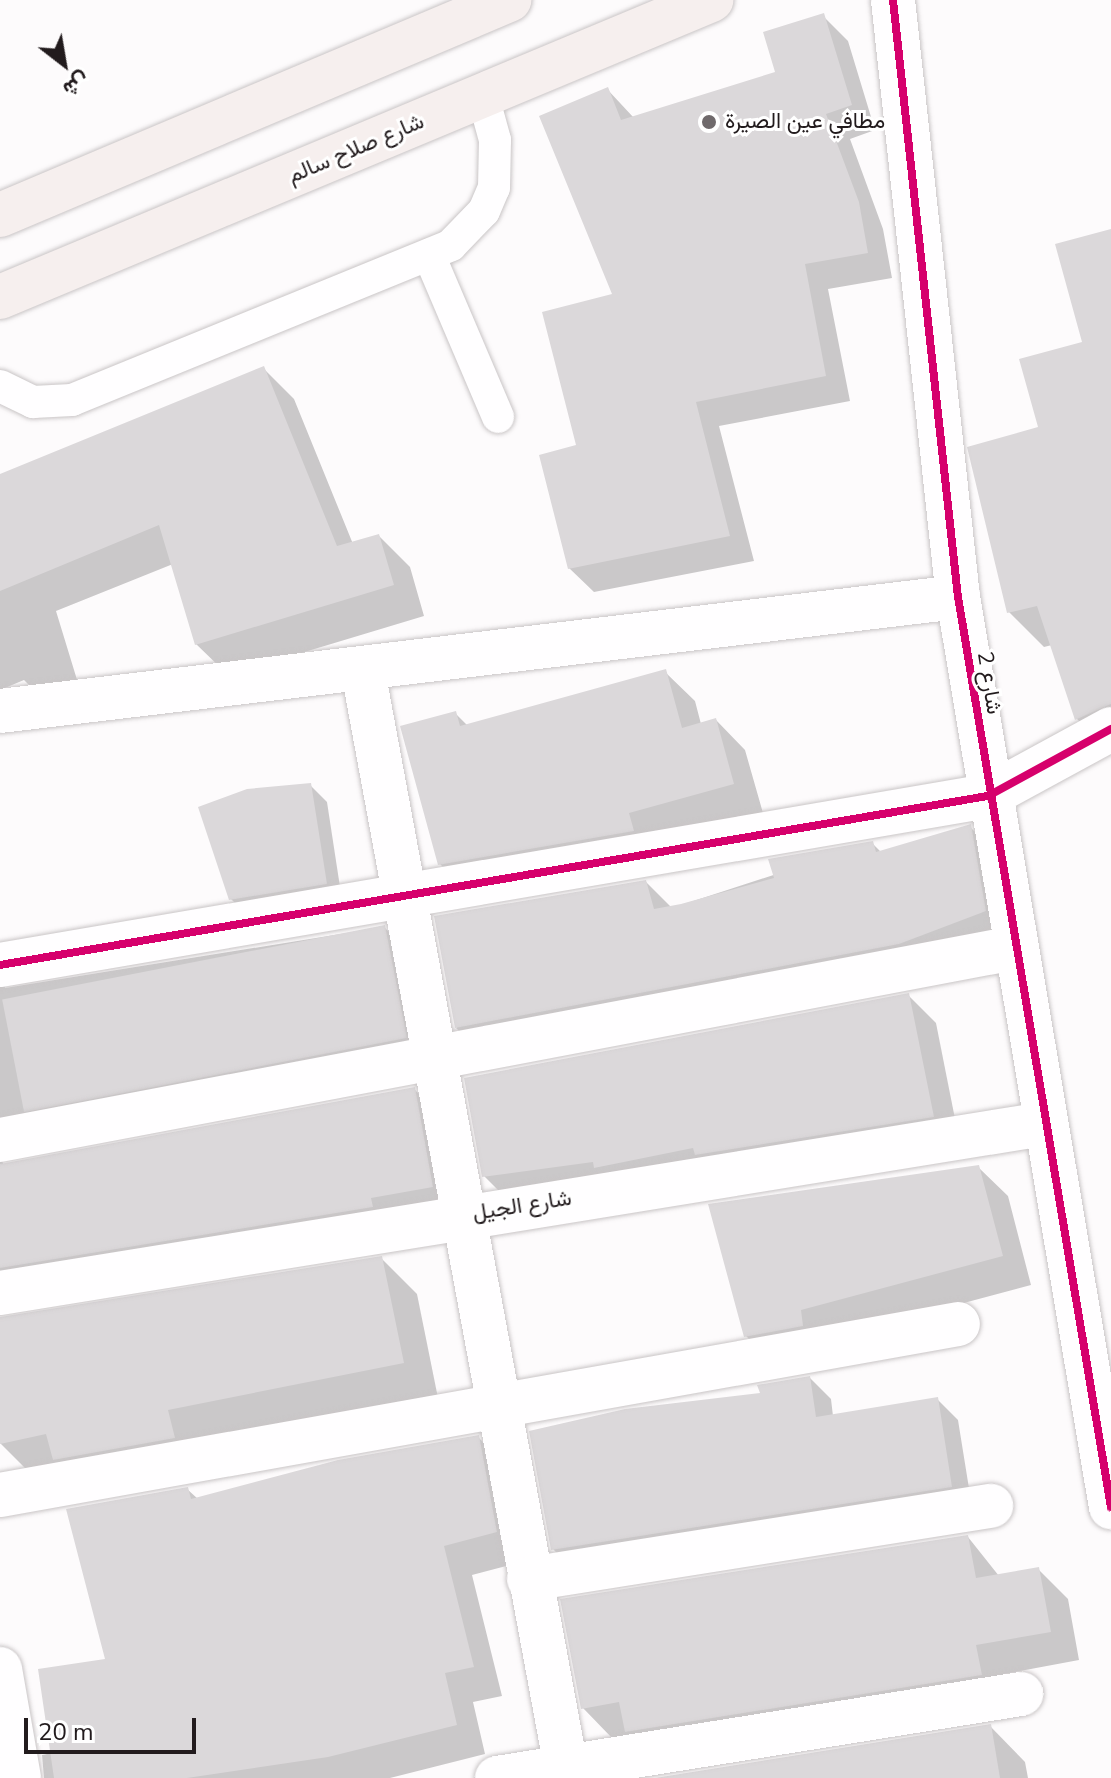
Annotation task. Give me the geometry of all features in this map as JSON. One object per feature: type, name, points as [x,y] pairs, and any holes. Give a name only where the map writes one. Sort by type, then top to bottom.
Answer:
[{"type":"highway","points":[[0,215],[509,0]]},
{"type":"highway","name":"شارع صلاح سالم","points":[[0,297],[711,0]]},
{"type":"street","name":"شارع 2","points":[[893,0],[958,597],[988,796],[1111,1507]]},
{"type":"street","points":[[0,711],[363,671],[958,597]]},
{"type":"street","points":[[363,671],[567,1772]]},
{"type":"street","points":[[0,965],[988,796],[1111,729]]},
{"type":"street","points":[[0,1140],[435,1062],[1014,948]]},
{"type":"street","name":"شارع الجيل","points":[[0,1293],[464,1215],[1044,1124]]},
{"type":"street","points":[[1085,1357],[1111,1321]]},
{"type":"street","points":[[0,1495],[496,1401],[958,1324]]},
{"type":"street","points":[[529,1579],[991,1506]]},
{"type":"street","points":[[1,1675],[19,1778]]},
{"type":"street","points":[[497,1778],[567,1772],[1021,1694]]},
{"type":"lane","points":[[0,386],[33,402],[72,400],[429,255],[469,230],[494,188],[495,140],[483,96]]},
{"type":"lane","points":[[429,255],[498,417]]},
{"type":"building","points":[[824,13],[852,105],[826,114],[859,202],[868,253],[805,264],[826,376],[696,402],[730,536],[568,569],[539,455],[576,445],[542,312],[612,294],[539,116],[608,87],[621,120],[775,72],[763,32]]},
{"type":"building","points":[[1111,229],[1111,704],[1075,720],[1037,606],[1007,613],[967,447],[1038,427],[1019,359],[1082,342],[1055,244]]},
{"type":"building","points":[[264,366],[337,546],[379,534],[394,585],[195,645],[159,525],[0,591],[0,474]]},
{"type":"building","points":[[666,669],[682,728],[716,718],[734,784],[629,813],[634,831],[438,865],[400,726],[456,711],[460,726]]},
{"type":"building","points":[[311,783],[327,884],[229,900],[198,807],[247,789]]},
{"type":"building","points":[[971,824],[986,911],[899,944],[455,1028],[434,916],[646,880],[654,909],[774,878],[768,859],[873,841],[876,852]]},
{"type":"building","points":[[385,925],[407,1038],[24,1112],[2,999]]},
{"type":"building","points":[[909,993],[934,1117],[695,1155],[693,1148],[594,1168],[593,1162],[482,1177],[464,1078]]},
{"type":"building","points":[[415,1087],[433,1187],[371,1198],[373,1207],[0,1268],[0,1164]]},
{"type":"building","points":[[979,1165],[1003,1256],[801,1310],[803,1326],[744,1337],[708,1204]]},
{"type":"building","points":[[382,1256],[404,1363],[168,1410],[175,1438],[53,1460],[46,1434],[0,1444],[0,1317]]},
{"type":"building","points":[[810,1376],[816,1417],[938,1397],[952,1487],[551,1550],[529,1431],[625,1409],[760,1393],[757,1385]]},
{"type":"building","points":[[479,1435],[497,1532],[444,1546],[474,1667],[445,1673],[457,1725],[328,1757],[187,1778],[54,1778],[38,1669],[105,1659],[66,1509],[188,1487],[191,1499],[338,1460]]},
{"type":"building","points":[[968,1535],[976,1578],[1039,1567],[1051,1632],[976,1645],[982,1675],[625,1732],[619,1702],[581,1709],[560,1599]]},
{"type":"building","points":[[991,1724],[1000,1778],[655,1778]]},
{"type":"cycle path","points":[[893,0],[958,597],[1111,1507]]},
{"type":"cycle path","points":[[0,965],[988,796],[1111,729]]},
{"type":"place","name":"مطافي عين الصيرة","points":[[709,122]]}]
